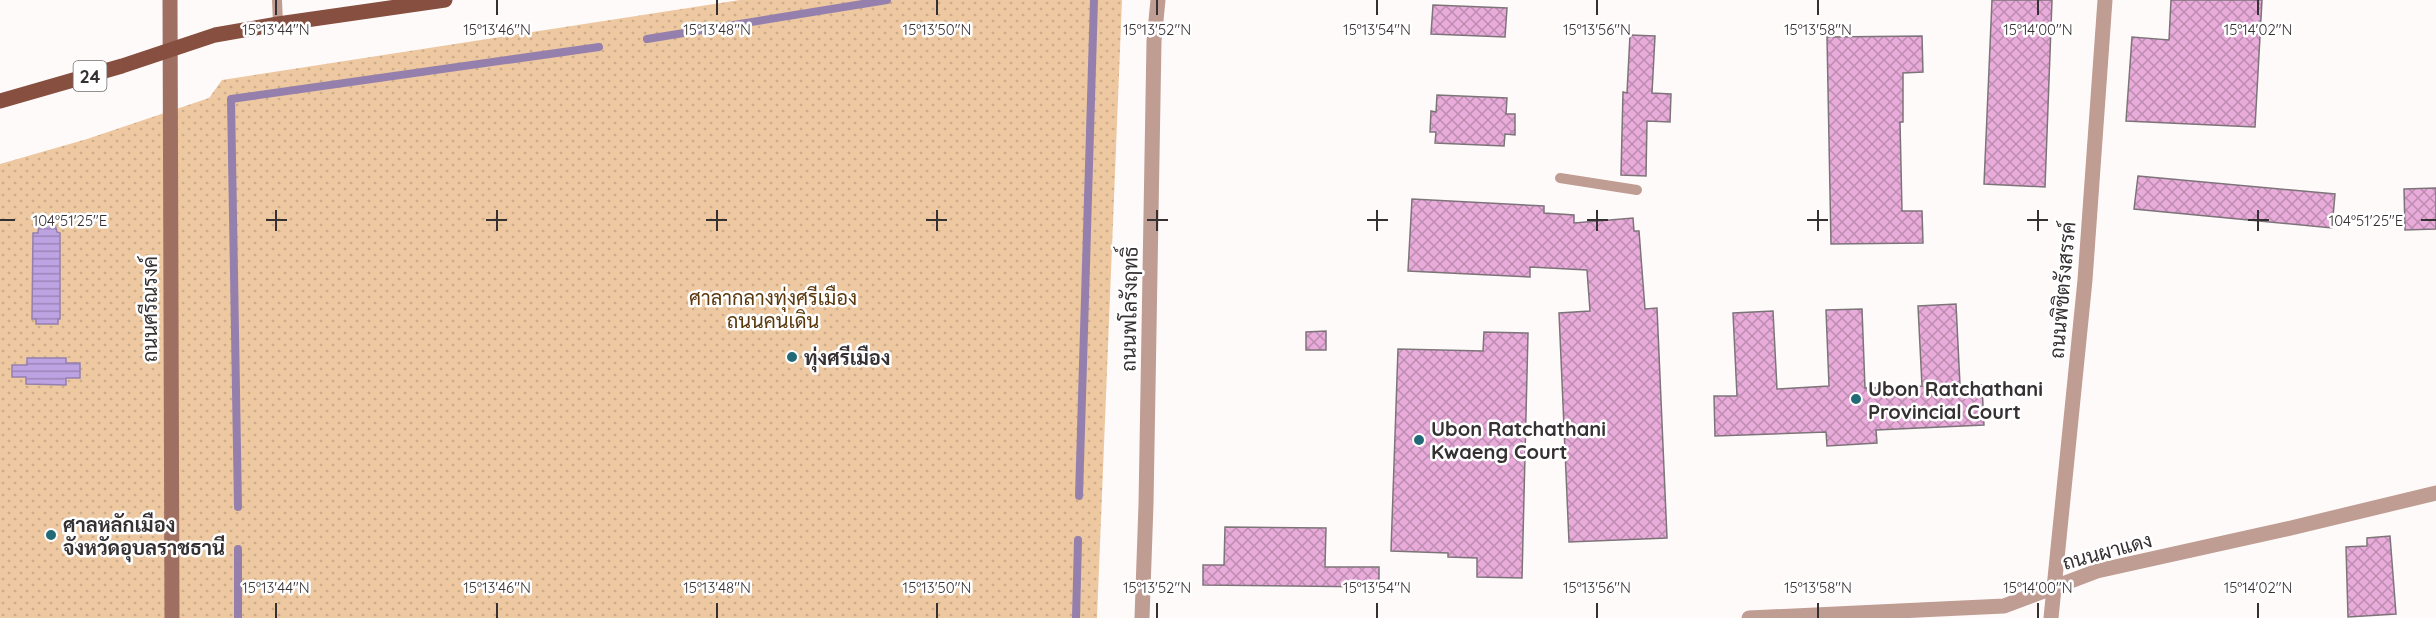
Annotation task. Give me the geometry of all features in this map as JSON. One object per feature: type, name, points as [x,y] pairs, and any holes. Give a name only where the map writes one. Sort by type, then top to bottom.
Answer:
[{"type":"main road","name":"ถนนศรีณรงค์","points":[[170,0],[172,618]]},
{"type":"main road","name":"24","points":[[0,101],[108,70],[207,37],[278,24],[445,0]]},
{"type":"street","name":"ถนนพโลรังฤทธิ์","points":[[1142,618],[1147,480],[1154,41],[1158,0]]},
{"type":"street","name":"ถนนพิชิตรังสรรค์","points":[[2051,618],[2085,280],[2105,0]]},
{"type":"street","name":"ถนนผาแดง","points":[[1749,618],[2004,606],[2097,571],[2436,493]]},
{"type":"lane","points":[[277,0],[278,24]]},
{"type":"lane","points":[[1560,177],[1637,190]]},
{"type":"green space","name":"ศาลากลางทุ่งศรีเมือง ถนนคนเดิน","points":[[740,0],[1122,0],[1097,618],[0,618],[0,164],[87,139],[209,98],[222,80]]},
{"type":"shaded area","points":[[47,221],[55,224],[57,232],[60,233],[60,319],[58,319],[58,324],[36,324],[36,319],[32,319],[33,233],[38,233],[39,225]]},
{"type":"shaded area","points":[[27,358],[66,358],[66,363],[80,363],[80,378],[66,378],[66,385],[26,384],[26,377],[12,377],[12,365],[27,365]]},
{"type":"building","points":[[1992,0],[2052,0],[2045,187],[1984,184]]},
{"type":"building","points":[[2171,0],[2262,0],[2255,127],[2126,121],[2132,37],[2169,40]]},
{"type":"building","points":[[1433,5],[1507,8],[1505,37],[1431,34]]},
{"type":"building","points":[[1630,35],[1655,36],[1652,93],[1671,94],[1670,122],[1647,121],[1646,176],[1621,175],[1623,92],[1627,93]]},
{"type":"building","points":[[1922,36],[1923,72],[1903,73],[1903,122],[1900,122],[1902,211],[1922,211],[1923,243],[1831,244],[1827,37]]},
{"type":"building","points":[[1437,95],[1507,98],[1506,114],[1515,114],[1515,135],[1505,134],[1504,146],[1435,143],[1436,132],[1430,132],[1431,111],[1436,112]]},
{"type":"building","points":[[2138,176],[2335,194],[2332,228],[2134,209]]},
{"type":"building","points":[[2436,188],[2436,229],[2405,230],[2404,189]]},
{"type":"building","points":[[1412,199],[1544,206],[1544,213],[1574,215],[1574,223],[1633,218],[1634,231],[1639,231],[1645,309],[1657,308],[1667,538],[1569,542],[1559,313],[1590,311],[1587,270],[1530,267],[1530,277],[1408,271]]},
{"type":"building","name":"Ubon Ratchathani Provincial Court","points":[[1956,304],[1960,385],[1982,385],[1984,425],[1876,430],[1877,443],[1827,446],[1826,432],[1715,436],[1714,396],[1737,396],[1733,313],[1773,311],[1777,389],[1829,386],[1826,310],[1862,309],[1865,388],[1922,386],[1918,306]]},
{"type":"building","points":[[1326,331],[1326,350],[1306,350],[1306,332]]},
{"type":"building","points":[[1484,332],[1528,333],[1522,578],[1477,577],[1477,558],[1448,557],[1448,553],[1391,551],[1398,349],[1483,351]]},
{"type":"building","points":[[1225,527],[1326,528],[1325,567],[1379,567],[1379,587],[1203,585],[1203,565],[1224,565]]},
{"type":"building","points":[[2390,536],[2396,614],[2348,617],[2346,547],[2367,546],[2367,538]]},
{"type":"waterway","points":[[647,39],[887,0]]},
{"type":"waterway","points":[[1079,496],[1094,0]]},
{"type":"waterway","points":[[238,507],[231,99],[599,47]]},
{"type":"waterway","points":[[1076,618],[1078,540]]},
{"type":"waterway","points":[[238,549],[238,618]]},
{"type":"place","name":"ทุ่งศรีเมือง","points":[[792,357]]},
{"type":"place","name":"Ubon Ratchathani Provincial Court","points":[[1856,399]]},
{"type":"place","name":"Ubon Ratchathani Kwaeng Court","points":[[1419,440]]},
{"type":"place","name":"ศาลหลักเมือง จังหวัดอุบลราชธานี","points":[[51,535]]}]
